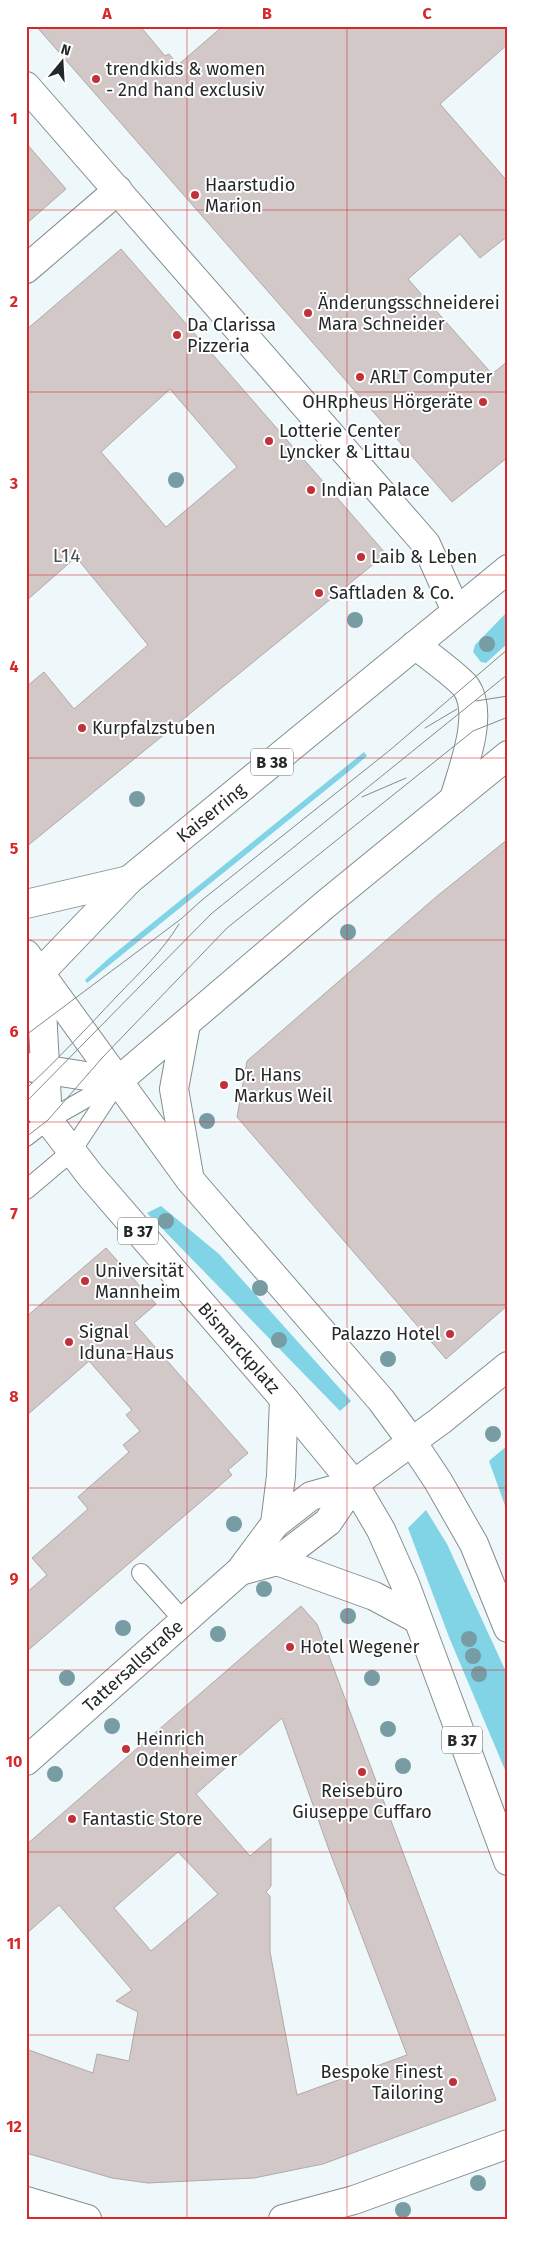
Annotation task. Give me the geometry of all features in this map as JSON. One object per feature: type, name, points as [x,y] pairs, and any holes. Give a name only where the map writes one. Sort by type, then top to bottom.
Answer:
[{"type":"main road","points":[[26,86],[426,544],[456,611]]},
{"type":"main road","points":[[26,269],[118,190]]},
{"type":"main road","name":"Kaiserring","points":[[31,970],[129,880],[508,569]]},
{"type":"main road","points":[[415,645],[466,687],[471,702],[473,731],[454,799]]},
{"type":"main road","points":[[36,1069],[118,1080],[327,903],[508,755]]},
{"type":"main road","name":"B 38","points":[[26,904],[129,880]]},
{"type":"main road","points":[[31,970],[36,1069],[48,1120]]},
{"type":"main road","points":[[31,970],[118,1080],[190,1180],[381,1400],[412,1442],[438,1481],[474,1544],[508,1628]]},
{"type":"main road","points":[[186,1024],[174,1088],[190,1180]]},
{"type":"main road","name":"B 37","points":[[26,1096],[48,1120]]},
{"type":"main road","name":"Bismarckplatz","points":[[48,1120],[71,1152],[284,1399],[354,1484]]},
{"type":"main road","name":"Tattersallstraße","points":[[240,1571],[277,1560],[328,1522],[354,1484],[412,1442],[508,1366]]},
{"type":"main road","name":"Tattersallstraße","points":[[275,1524],[281,1476],[284,1399]]},
{"type":"main road","name":"B 37","points":[[354,1484],[381,1530],[417,1619],[508,1862]]},
{"type":"main road","name":"Tattersallstraße","points":[[26,1761],[240,1571],[275,1524],[311,1496],[354,1484]]},
{"type":"main road","points":[[277,1560],[374,1596],[417,1619]]},
{"type":"main road","points":[[283,2219],[354,2200],[508,2144]]},
{"type":"main road","points":[[26,2201],[87,2219]]},
{"type":"lane","points":[[26,1000],[31,970]]},
{"type":"lane","points":[[26,1137],[48,1120],[118,1080]]},
{"type":"lane","points":[[26,1190],[71,1152],[118,1080]]},
{"type":"lane","points":[[141,1573],[184,1621]]},
{"type":"shaded area","points":[[508,611],[508,643],[486,663],[481,662],[473,652],[475,645]]},
{"type":"shaded area","points":[[364,752],[367,756],[353,768],[87,983],[85,980],[109,958]]},
{"type":"shaded area","points":[[161,1206],[219,1254],[351,1401],[340,1411],[147,1213]]},
{"type":"shaded area","points":[[508,1445],[508,1511],[507,1511],[489,1461]]},
{"type":"shaded area","points":[[426,1510],[447,1544],[508,1676],[508,1777],[449,1637],[408,1528]]},
{"type":"building","points":[[36,26],[140,26],[165,56],[169,54],[178,65],[223,26],[508,26],[508,44],[440,104],[508,182],[508,236],[480,258],[460,234],[408,279],[492,374],[508,361],[508,457],[452,502]]},
{"type":"building","points":[[26,143],[66,189],[26,224]]},
{"type":"building","points":[[121,249],[386,554],[26,847],[26,687],[44,672],[74,709],[148,645],[76,557],[26,601],[26,330]],"holes":[[[170,389],[237,467],[166,527],[101,452]]]},
{"type":"building","points":[[508,839],[508,1305],[446,1359],[237,1117],[247,1061],[436,897]]},
{"type":"building","points":[[106,1248],[156,1304],[134,1323],[248,1453],[228,1470],[232,1475],[26,1652],[26,1593],[47,1575],[32,1558],[88,1509],[78,1497],[129,1452],[123,1445],[140,1431],[126,1415],[132,1410],[89,1361],[26,1416],[26,1317]]},
{"type":"building","points":[[301,1606],[317,1624],[496,2100],[323,2164],[254,2178],[148,2183],[112,2178],[26,2153],[26,2049],[93,2073],[97,2054],[129,2061],[138,2012],[116,2001],[132,1990],[59,1905],[26,1934],[26,1845]],"holes":[[[282,1718],[328,1847],[407,2055],[297,2095],[270,1952],[270,1896],[266,1892],[271,1886],[271,1838],[250,1856],[196,1794]],[[178,1852],[218,1894],[151,1951],[114,1908]]]},
{"type":"tram line","points":[[26,1035],[181,919],[202,900],[390,750],[508,649]]},
{"type":"tram line","points":[[26,1102],[211,914],[508,674]]},
{"type":"tram line","points":[[476,701],[508,696]]},
{"type":"tram line","points":[[425,728],[457,709]]},
{"type":"tram line","points":[[26,1137],[48,1120],[102,1058],[227,928],[473,731],[508,717]]},
{"type":"tram line","points":[[362,797],[406,778]]},
{"type":"tram line","points":[[26,1089],[150,962],[179,924]]},
{"type":"place","name":"trendkids & women - 2nd hand exclusiv","points":[[96,79]]},
{"type":"place","name":"Haarstudio Marion","points":[[195,195]]},
{"type":"place","name":"Änderungsschneiderei Mara Schneider","points":[[308,313]]},
{"type":"place","name":"Da Clarissa Pizzeria","points":[[177,335]]},
{"type":"place","name":"ARLT Computer","points":[[360,377]]},
{"type":"place","name":"OHRpheus Hörgeräte","points":[[483,402]]},
{"type":"place","name":"Lotterie Center Lyncker & Littau","points":[[269,441]]},
{"type":"place","name":"Indian Palace","points":[[311,490]]},
{"type":"place","name":"Laib & Leben","points":[[361,557]]},
{"type":"place","name":"Saftladen & Co.","points":[[319,593]]},
{"type":"place","name":"Kurpfalzstuben","points":[[82,728]]},
{"type":"place","name":"Dr. Hans Markus Weil","points":[[224,1085]]},
{"type":"place","name":"Universität Mannheim","points":[[85,1281]]},
{"type":"place","name":"Palazzo Hotel","points":[[450,1334]]},
{"type":"place","name":"Signal Iduna-Haus","points":[[69,1342]]},
{"type":"place","name":"Hotel Wegener","points":[[290,1647]]},
{"type":"place","name":"Heinrich Odenheimer","points":[[126,1749]]},
{"type":"place","name":"Reisebüro Giuseppe Cuffaro","points":[[362,1772]]},
{"type":"place","name":"Fantastic Store","points":[[72,1819]]},
{"type":"place","name":"Bespoke Finest Tailoring","points":[[453,2082]]},
{"type":"district","name":"L14","points":[[67,555]]}]
